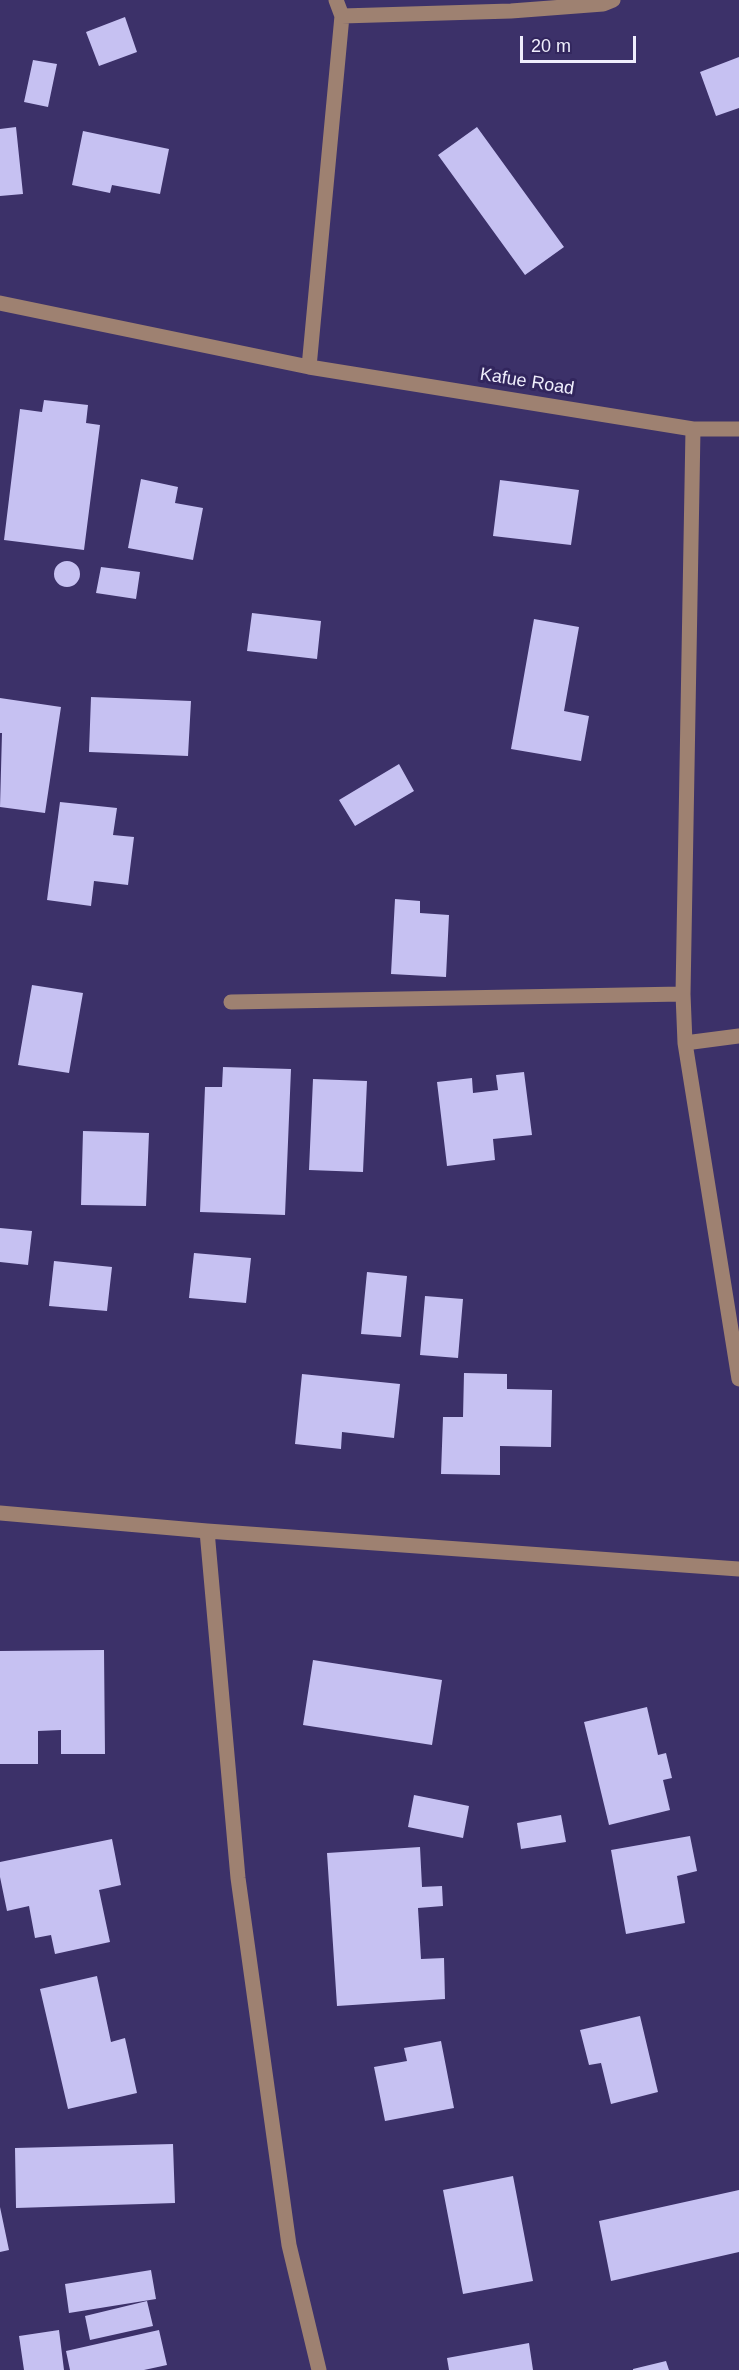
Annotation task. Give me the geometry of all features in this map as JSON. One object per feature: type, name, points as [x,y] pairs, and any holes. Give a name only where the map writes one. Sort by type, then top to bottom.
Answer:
[{"type":"street","points":[[309,367],[342,16],[336,0]]},
{"type":"street","points":[[342,16],[511,11],[603,4],[613,0]]},
{"type":"street","name":"Kafue Road","points":[[0,303],[309,367],[693,429],[739,429]]},
{"type":"street","points":[[693,429],[683,994],[685,1043],[739,1379]]},
{"type":"street","points":[[231,1002],[683,994]]},
{"type":"street","points":[[685,1043],[739,1036]]},
{"type":"street","points":[[0,1514],[739,1569]]},
{"type":"street","points":[[207,1531],[238,1878],[289,2246],[318,2370]]},
{"type":"building","points":[[125,17],[137,52],[99,66],[86,32]]},
{"type":"building","points":[[739,57],[739,108],[716,116],[700,72]]},
{"type":"building","points":[[33,60],[57,64],[48,107],[24,102]]},
{"type":"building","points":[[16,127],[23,194],[0,196],[0,129]]},
{"type":"building","points":[[477,127],[564,247],[525,275],[438,155]]},
{"type":"building","points":[[83,131],[169,149],[160,194],[112,185],[110,193],[72,185]]},
{"type":"building","points":[[44,400],[88,405],[86,423],[100,425],[84,550],[4,540],[20,409],[42,412]]},
{"type":"building","points":[[141,479],[178,487],[175,503],[203,508],[193,560],[128,548]]},
{"type":"building","points":[[500,480],[579,490],[571,545],[493,536]]},
{"type":"building","points":[[67,561],[76,565],[80,574],[76,583],[67,587],[58,583],[54,574],[58,565]]},
{"type":"building","points":[[101,567],[140,572],[136,599],[96,593]]},
{"type":"building","points":[[252,613],[321,621],[317,659],[247,651]]},
{"type":"building","points":[[534,619],[579,627],[564,711],[589,716],[581,761],[511,749]]},
{"type":"building","points":[[91,697],[191,701],[188,756],[89,752]]},
{"type":"building","points":[[0,698],[61,707],[45,813],[0,807],[2,733],[0,733]]},
{"type":"building","points":[[399,764],[414,791],[355,826],[339,800]]},
{"type":"building","points":[[60,802],[117,808],[113,835],[134,837],[128,885],[94,881],[91,906],[47,900]]},
{"type":"building","points":[[395,899],[420,901],[420,913],[449,915],[446,977],[391,974]]},
{"type":"building","points":[[32,985],[83,993],[69,1073],[18,1065]]},
{"type":"building","points":[[223,1067],[291,1069],[285,1215],[200,1212],[205,1087],[222,1087]]},
{"type":"building","points":[[524,1072],[532,1135],[493,1139],[495,1160],[447,1166],[437,1082],[472,1078],[473,1093],[498,1090],[496,1075]]},
{"type":"building","points":[[313,1079],[367,1081],[363,1172],[309,1170]]},
{"type":"building","points":[[83,1131],[149,1133],[146,1206],[81,1205]]},
{"type":"building","points":[[0,1228],[32,1231],[28,1265],[0,1262]]},
{"type":"building","points":[[194,1253],[251,1258],[246,1303],[189,1298]]},
{"type":"building","points":[[54,1261],[112,1267],[107,1311],[49,1306]]},
{"type":"building","points":[[367,1272],[407,1276],[401,1337],[361,1334]]},
{"type":"building","points":[[425,1296],[463,1299],[458,1358],[420,1355]]},
{"type":"building","points":[[464,1373],[507,1374],[507,1389],[552,1390],[551,1447],[500,1446],[500,1475],[441,1474],[443,1417],[463,1417]]},
{"type":"building","points":[[302,1374],[400,1384],[394,1438],[342,1432],[341,1449],[295,1444]]},
{"type":"building","points":[[104,1650],[105,1754],[61,1754],[61,1730],[38,1731],[38,1764],[0,1764],[0,1651]]},
{"type":"building","points":[[313,1660],[442,1680],[432,1745],[303,1725]]},
{"type":"building","points":[[647,1707],[658,1755],[666,1753],[672,1778],[663,1780],[670,1810],[609,1825],[584,1722]]},
{"type":"building","points":[[414,1795],[469,1806],[463,1838],[408,1827]]},
{"type":"building","points":[[561,1815],[566,1842],[521,1849],[517,1823]]},
{"type":"building","points":[[690,1836],[697,1871],[677,1876],[685,1923],[626,1934],[611,1850]]},
{"type":"building","points":[[112,1839],[121,1885],[99,1890],[110,1942],[55,1954],[51,1935],[35,1938],[29,1906],[7,1911],[0,1877],[0,1862]]},
{"type":"building","points":[[420,1847],[422,1887],[442,1886],[443,1906],[418,1908],[421,1959],[444,1958],[445,1999],[337,2006],[327,1853]]},
{"type":"building","points":[[97,1976],[111,2042],[125,2038],[137,2093],[68,2109],[40,1989]]},
{"type":"building","points":[[640,2016],[658,2092],[611,2104],[601,2063],[589,2065],[580,2030]]},
{"type":"building","points":[[441,2041],[454,2108],[385,2121],[374,2067],[407,2061],[404,2048]]},
{"type":"building","points":[[173,2144],[175,2203],[16,2208],[15,2148]]},
{"type":"building","points":[[513,2176],[533,2281],[463,2294],[443,2190]]},
{"type":"building","points":[[739,2190],[739,2252],[611,2281],[599,2221]]},
{"type":"building","points":[[0,2207],[9,2250],[0,2252]]},
{"type":"building","points":[[151,2270],[156,2299],[69,2313],[65,2284]]},
{"type":"building","points":[[147,2301],[153,2326],[90,2340],[85,2316]]},
{"type":"building","points":[[59,2330],[64,2370],[24,2370],[19,2336]]},
{"type":"building","points":[[159,2330],[167,2365],[144,2370],[70,2370],[66,2351]]},
{"type":"building","points":[[529,2343],[533,2370],[449,2370],[447,2358]]},
{"type":"building","points":[[666,2361],[669,2370],[633,2370],[633,2369]]}]
